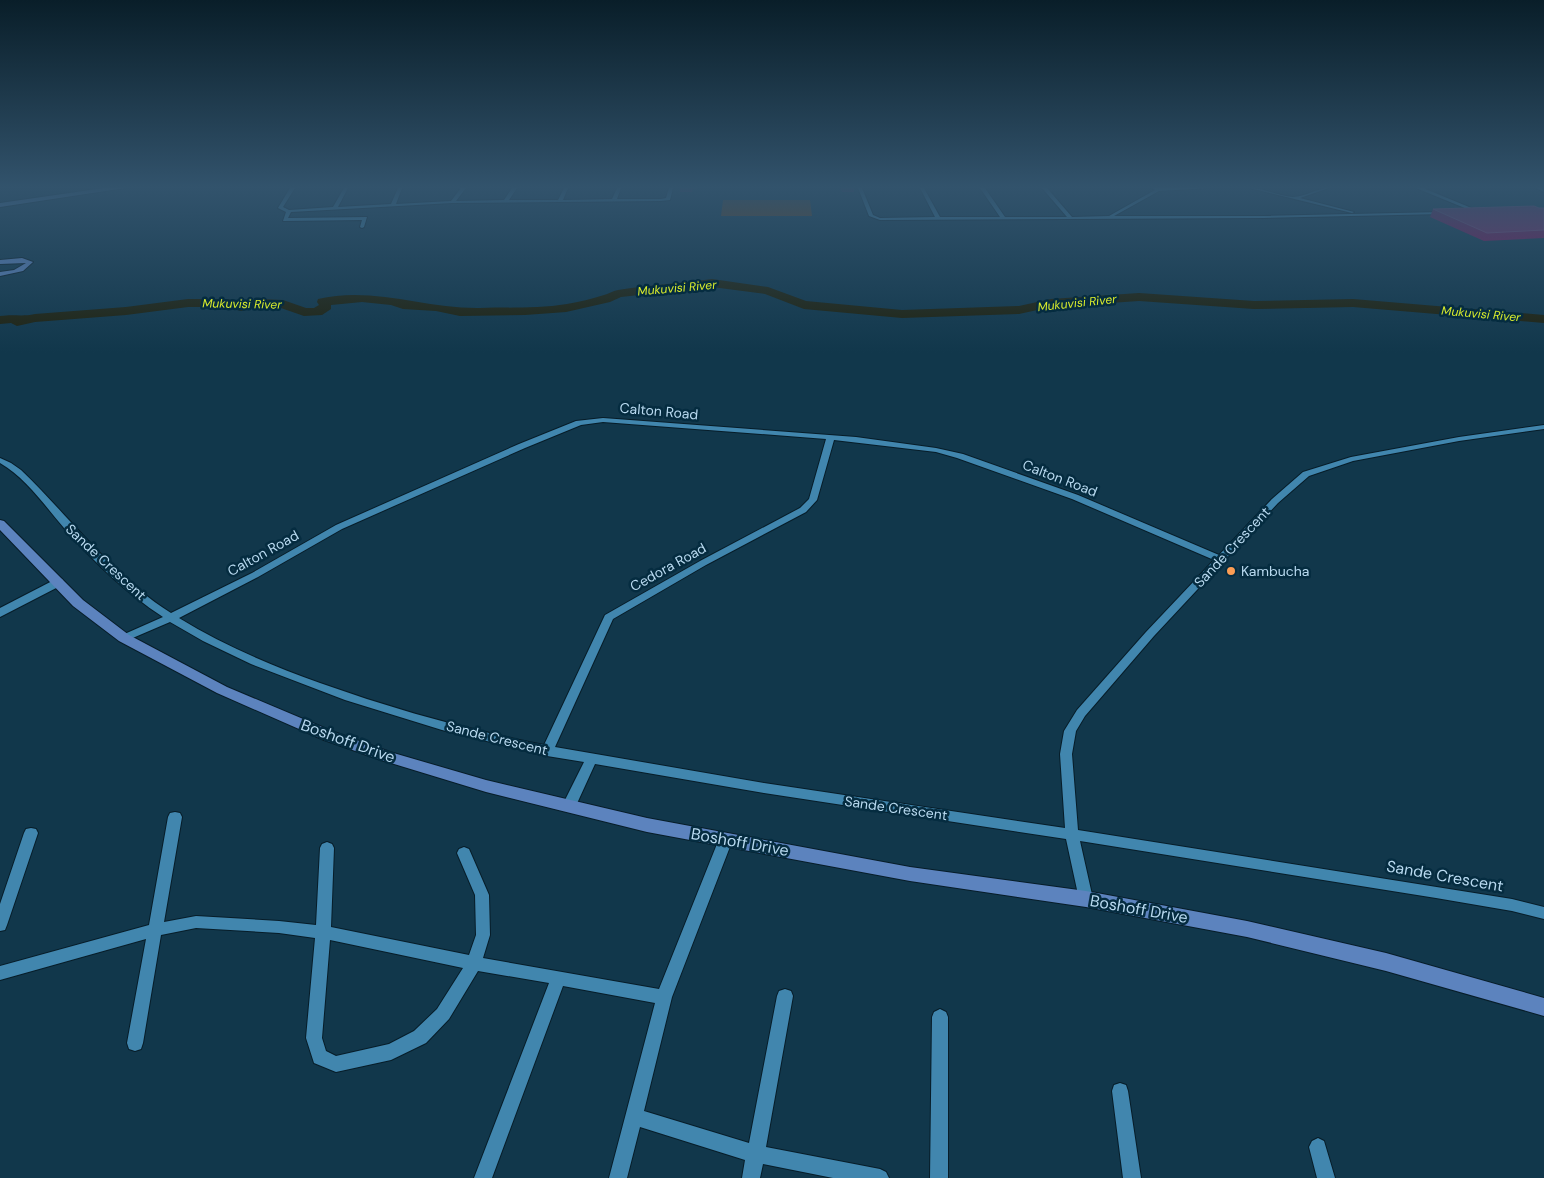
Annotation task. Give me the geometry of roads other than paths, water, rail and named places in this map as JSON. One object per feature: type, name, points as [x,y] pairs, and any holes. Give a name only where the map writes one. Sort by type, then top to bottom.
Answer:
[{"type":"main road","points":[[0,260],[30,262],[26,267],[0,275]]},
{"type":"main road","name":"Boshoff Drive","points":[[0,523],[78,603],[124,638],[222,690],[329,736],[386,756],[477,783],[648,825],[910,874],[1086,899],[1256,932],[1386,962],[1544,1007]]},
{"type":"street","name":"Calton Road","points":[[124,638],[170,618],[255,575],[332,530],[522,446],[579,423],[603,420],[911,446],[960,456],[1074,497],[1221,559]]},
{"type":"street","name":"Sande Crescent","points":[[1072,833],[1066,754],[1070,731],[1081,713],[1275,500],[1306,474],[1351,459],[1511,430],[1544,427]]},
{"type":"street","name":"Cedora Road","points":[[547,751],[609,618],[703,563],[803,510],[812,500],[830,438]]},
{"type":"street","name":"Sande Crescent","points":[[0,460],[7,462],[123,582],[170,618],[223,646],[302,681],[391,712],[547,751],[591,760],[795,793],[1072,833],[1494,902],[1544,913]]},
{"type":"street","points":[[0,613],[58,582]]},
{"type":"street","points":[[569,806],[591,760]]},
{"type":"street","points":[[136,1043],[174,817]]},
{"type":"street","points":[[0,925],[31,833]]},
{"type":"street","points":[[1072,833],[1086,899]]},
{"type":"street","points":[[618,1178],[664,996],[726,839]]},
{"type":"street","points":[[327,848],[323,932],[314,1038],[320,1057],[336,1064],[391,1052],[420,1037],[443,1014],[474,963],[483,935],[482,895],[464,853]]},
{"type":"street","points":[[0,973],[155,930],[196,922],[279,927],[323,932],[558,979],[664,996]]},
{"type":"street","points":[[483,1178],[558,979]]},
{"type":"street","points":[[751,1178],[785,996]]},
{"type":"street","points":[[939,1178],[940,1017]]},
{"type":"street","points":[[1120,1091],[1132,1178]]},
{"type":"street","points":[[634,1117],[755,1154],[880,1178]]},
{"type":"street","points":[[1318,1147],[1326,1178]]},
{"type":"waterway","name":"Mukuvisi River","points":[[0,320],[15,318],[17,322],[35,318],[126,311],[188,303],[227,303],[241,307],[258,303],[283,304],[304,312],[317,312],[326,306],[323,302],[349,298],[393,301],[403,305],[436,307],[460,312],[525,311],[566,308],[606,299],[618,294],[712,283],[768,291],[804,305],[902,314],[1019,310],[1051,303],[1139,297],[1254,305],[1353,303],[1544,319]]},
{"type":"place","name":"Kambucha","points":[[1231,571]]}]
